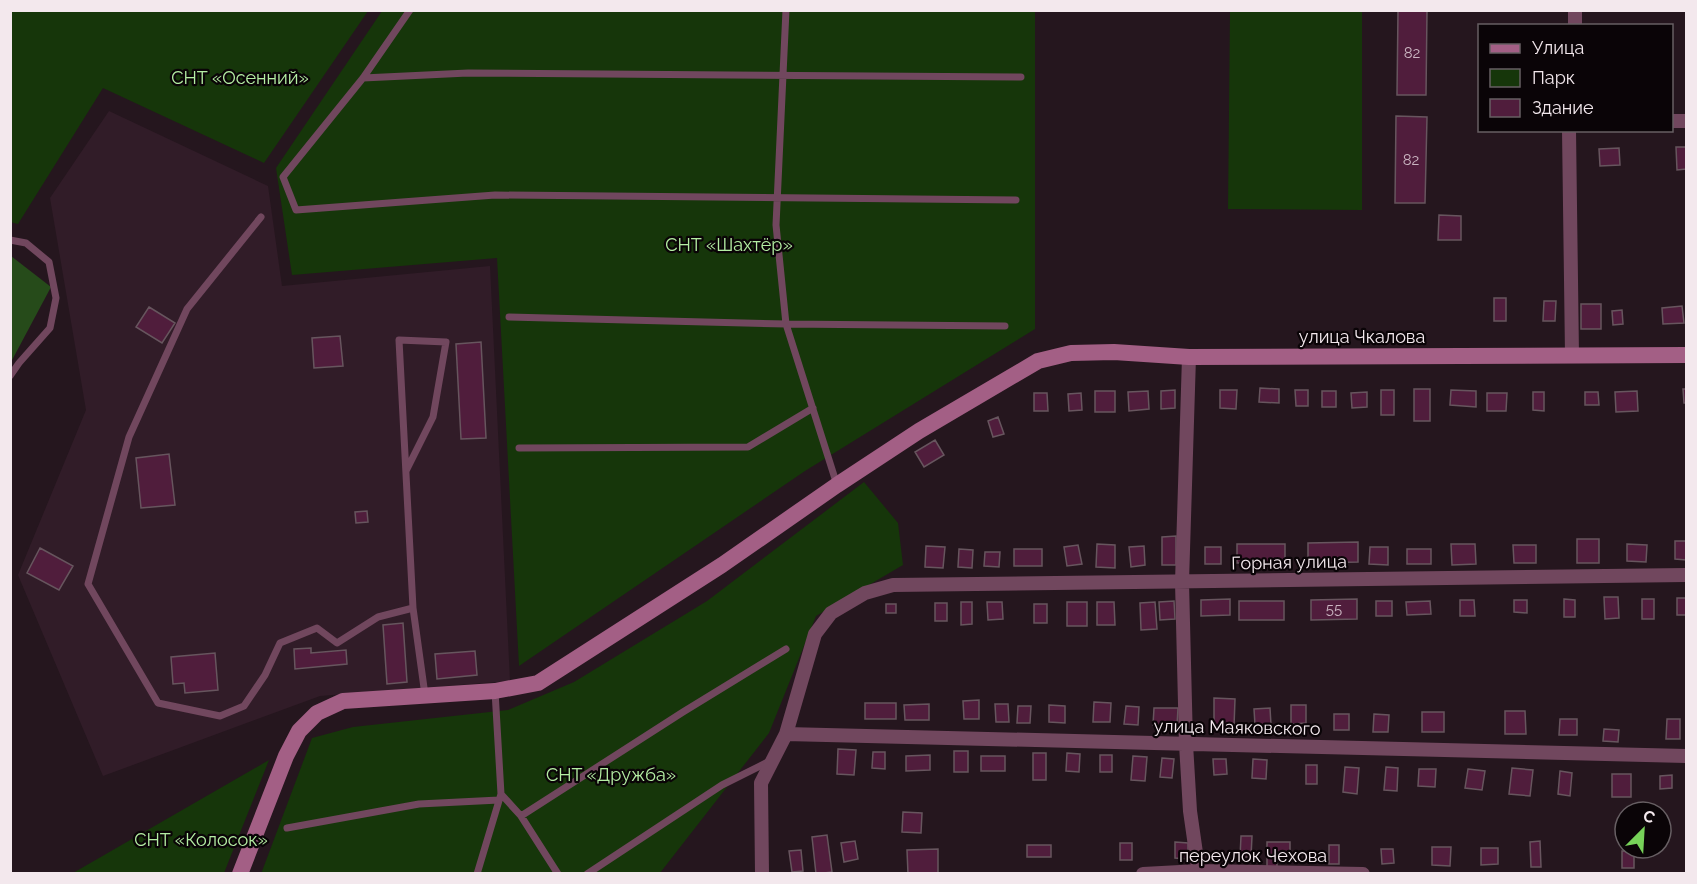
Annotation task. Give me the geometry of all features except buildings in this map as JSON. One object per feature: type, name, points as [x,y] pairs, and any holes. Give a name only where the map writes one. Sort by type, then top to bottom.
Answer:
[{"type":"main road","name":"улица Чкалова","points":[[240,873],[286,756],[299,731],[317,713],[343,702],[495,691],[538,683],[722,565],[919,431],[1038,361],[1071,353],[1114,352],[1189,357],[1686,355]]},
{"type":"street","points":[[1569,132],[1572,355]]},
{"type":"street","points":[[1189,357],[1182,582],[1186,744],[1190,811],[1199,872]]},
{"type":"street","name":"Горная улица","points":[[762,873],[761,783],[786,734],[815,634],[831,613],[865,593],[893,585],[1686,575]]},
{"type":"street","name":"улица Маяковского","points":[[786,734],[1686,756]]},
{"type":"street","name":"переулок Чехова","points":[[1143,873],[1363,873]]},
{"type":"lane","points":[[410,10],[363,78],[284,177],[297,210],[495,195],[1016,200]]},
{"type":"lane","points":[[786,10],[776,225],[786,324],[837,485]]},
{"type":"lane","points":[[363,78],[468,73],[1021,77]]},
{"type":"lane","points":[[261,218],[187,309],[129,437],[88,584],[158,703],[220,716],[244,706],[265,675],[280,643],[317,628],[337,643],[378,617],[413,608]]},
{"type":"lane","points":[[10,240],[27,243],[49,262],[56,298],[50,328],[10,376]]},
{"type":"lane","points":[[509,317],[786,324],[1005,326]]},
{"type":"lane","points":[[406,471],[433,417],[446,342],[399,340],[413,608],[425,696]]},
{"type":"lane","points":[[519,448],[748,447],[813,408]]},
{"type":"lane","points":[[521,816],[786,649]]},
{"type":"lane","points":[[477,873],[500,797],[495,691]]},
{"type":"lane","points":[[586,873],[722,785],[772,760]]},
{"type":"lane","points":[[287,828],[419,804],[500,797],[521,816],[558,873]]},
{"type":"shaded area","points":[[109,111],[268,186],[282,286],[490,266],[510,681],[320,696],[103,776],[18,575],[86,410],[50,198]]},
{"type":"green space","name":"СНТ «Осенний»","points":[[10,11],[368,11],[264,163],[103,88],[18,224],[10,222]]},
{"type":"green space","name":"СНТ «Шахтёр»","points":[[382,11],[1035,11],[1035,329],[805,471],[519,666],[497,258],[292,275],[276,168]]},
{"type":"green space","points":[[1230,11],[1362,11],[1362,210],[1228,209]]},
{"type":"green space","points":[[11,256],[51,287],[11,362]]},
{"type":"green space","name":"СНТ «Дружба»","points":[[864,482],[898,523],[903,565],[816,616],[769,733],[660,873],[261,874],[312,738],[353,727],[508,710],[574,682],[707,601]]},
{"type":"green space","name":"СНТ «Колосок»","points":[[269,760],[224,873],[73,873]]}]
